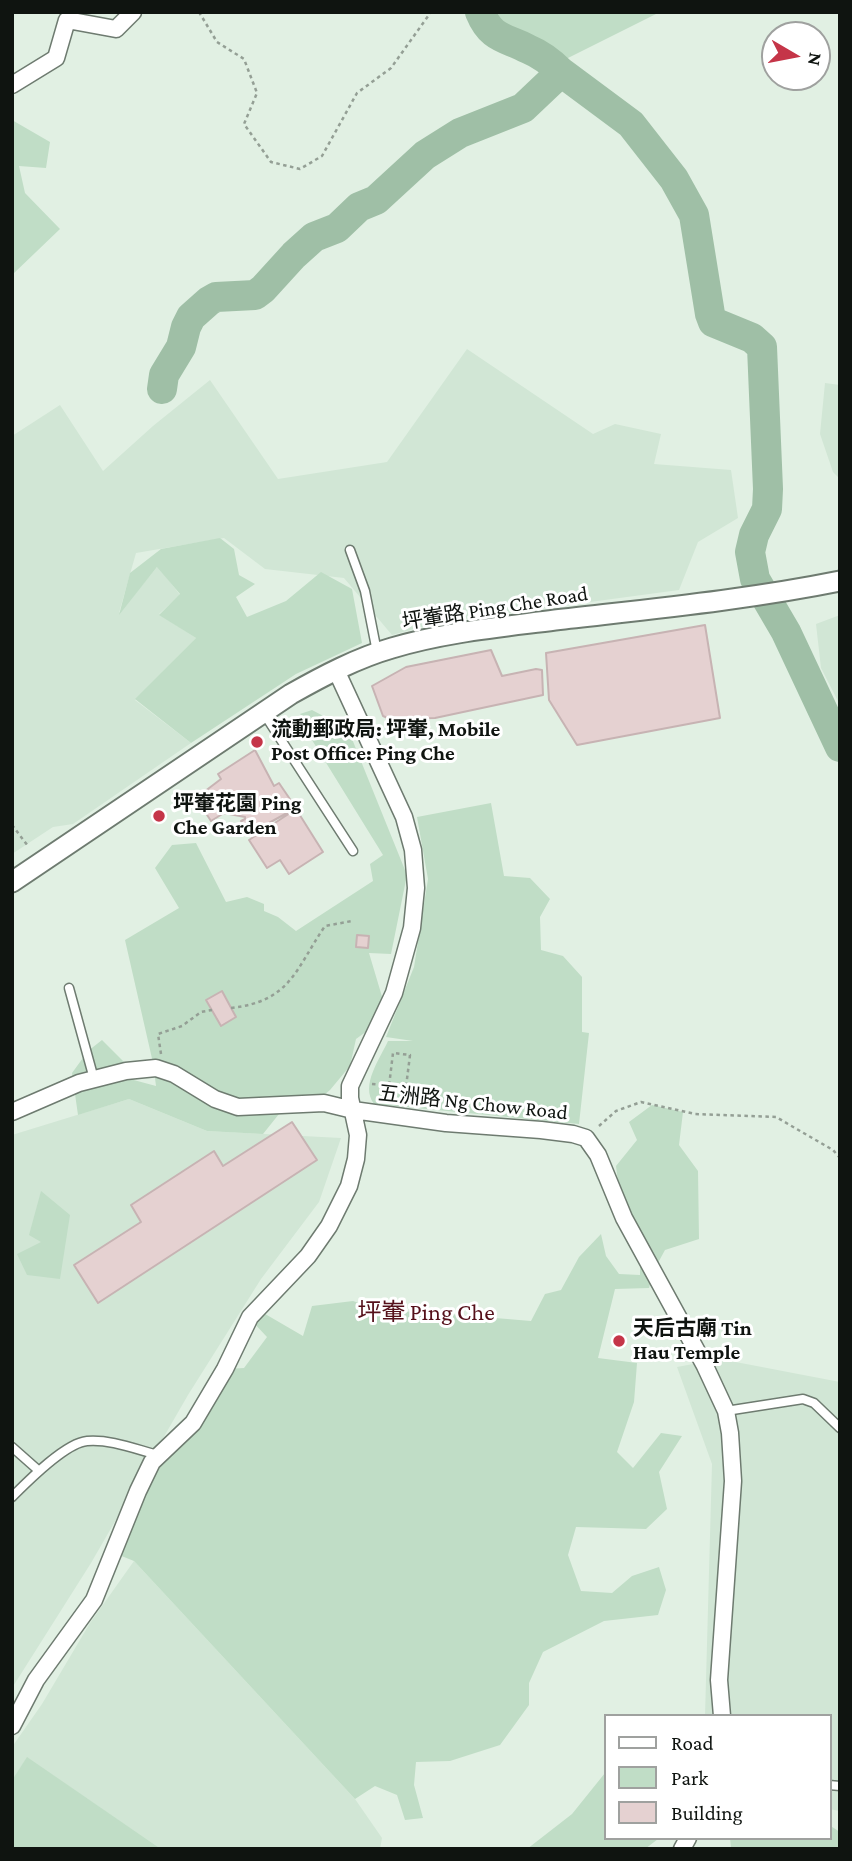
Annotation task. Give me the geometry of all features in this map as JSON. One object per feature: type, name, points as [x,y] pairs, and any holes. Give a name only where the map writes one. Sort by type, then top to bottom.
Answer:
[{"type":"street","points":[[12,85],[56,58],[67,20],[116,29],[133,12]]},
{"type":"street","name":"坪輋路 Ping Che Road","points":[[12,882],[263,712],[336,670],[378,653],[429,638],[488,628],[807,588],[840,581]]},
{"type":"street","points":[[12,1726],[36,1680],[94,1600],[144,1477],[158,1455],[193,1423],[225,1369],[250,1317],[308,1256],[329,1226],[354,1172],[358,1135],[350,1098],[352,1080],[387,1010],[408,947],[415,906],[415,870],[413,850],[404,817],[336,670]]},
{"type":"street","name":"五洲路 Ng Chow Road","points":[[12,1112],[63,1089],[94,1079],[135,1069],[162,1069],[215,1099],[238,1107],[319,1102],[353,1110],[446,1123],[573,1134],[586,1138],[598,1155],[624,1218],[705,1366],[726,1411],[733,1481],[719,1680],[722,1714]]},
{"type":"lane","points":[[350,550],[365,591],[378,653]]},
{"type":"lane","points":[[263,712],[353,851]]},
{"type":"lane","points":[[69,988],[94,1079]]},
{"type":"lane","points":[[726,1411],[803,1399],[814,1403],[840,1428]]},
{"type":"lane","points":[[12,1497],[38,1470],[84,1440],[108,1442],[158,1455]]},
{"type":"lane","points":[[12,1447],[38,1470]]},
{"type":"path","points":[[199,12],[217,42],[244,59],[257,93],[244,124],[271,162],[300,169],[322,156],[357,93],[391,68],[430,12]]},
{"type":"path","points":[[12,825],[28,846]]},
{"type":"path","points":[[231,1008],[265,1000],[296,973],[325,926],[352,921]]},
{"type":"path","points":[[161,1059],[158,1034],[182,1026],[201,1012],[212,1010]]},
{"type":"path","points":[[372,1084],[389,1086],[406,1087],[410,1055],[393,1053],[389,1086]]},
{"type":"path","points":[[586,1138],[616,1111],[640,1102],[695,1114],[776,1118],[833,1150],[840,1158]]},
{"type":"shaded area","points":[[467,349],[593,434],[615,424],[661,434],[654,464],[731,470],[738,518],[698,542],[679,590],[486,616],[425,626],[392,635],[344,578],[265,569],[224,538],[136,553],[119,613],[158,566],[180,595],[159,614],[196,638],[135,700],[191,743],[73,824],[53,827],[12,854],[12,436],[60,405],[103,471],[210,380],[278,479],[387,462]]},
{"type":"shaded area","points":[[825,383],[840,385],[840,479],[833,472],[820,434]]},
{"type":"shaded area","points":[[840,615],[840,705],[821,668],[816,624]]},
{"type":"shaded area","points":[[129,1099],[207,1131],[341,1138],[319,1202],[261,1279],[188,1395],[91,1563],[12,1688],[12,1135]]},
{"type":"shaded area","points":[[720,1359],[840,1382],[840,1811],[831,1809],[831,1714],[705,1714],[712,1464],[677,1367]]},
{"type":"shaded area","points":[[134,1561],[355,1799],[382,1838],[380,1849],[161,1849],[27,1758],[12,1780],[12,1747],[42,1704],[90,1623]]},
{"type":"green space","points":[[480,12],[660,12],[554,65],[536,52],[495,33]]},
{"type":"green space","points":[[12,120],[50,142],[46,168],[19,166],[25,193],[60,229],[12,275]]},
{"type":"green space","points":[[220,538],[234,549],[239,575],[255,584],[236,597],[247,617],[286,601],[321,572],[352,589],[362,643],[296,674],[191,743],[135,699],[196,638],[159,615],[180,594],[157,567],[119,615],[130,573],[161,549]]},
{"type":"green space","points":[[312,710],[348,729],[407,875],[391,954],[369,953],[386,1010],[378,1023],[356,1039],[350,1066],[330,1090],[318,1100],[279,1114],[263,1134],[207,1131],[129,1099],[78,1115],[72,1073],[88,1051],[102,1040],[129,1067],[130,1079],[156,1086],[125,940],[179,908],[155,868],[172,845],[196,843],[226,902],[247,897],[264,904],[264,911],[278,917],[296,931],[373,881],[370,864],[383,855],[307,732],[313,727],[300,714]]},
{"type":"green space","points":[[491,803],[504,876],[530,878],[550,899],[540,917],[541,950],[563,956],[582,977],[582,1032],[589,1033],[579,1124],[374,1104],[370,1097],[370,1080],[388,1041],[413,1041],[386,1037],[414,967],[428,879],[417,817]]},
{"type":"green space","points":[[652,1105],[683,1112],[679,1145],[698,1171],[699,1239],[665,1250],[653,1272],[649,1288],[615,1289],[598,1358],[637,1363],[634,1402],[617,1452],[633,1468],[661,1433],[682,1436],[659,1472],[667,1509],[646,1529],[576,1527],[568,1555],[581,1591],[612,1593],[632,1576],[659,1567],[666,1590],[658,1615],[604,1621],[543,1652],[529,1683],[529,1705],[500,1745],[450,1761],[416,1762],[414,1785],[423,1818],[405,1820],[397,1795],[375,1786],[355,1799],[134,1561],[114,1553],[145,1477],[225,1369],[244,1368],[267,1337],[251,1320],[260,1311],[303,1336],[312,1306],[353,1301],[391,1314],[412,1311],[531,1321],[545,1294],[561,1290],[579,1257],[601,1234],[606,1256],[619,1274],[640,1275],[640,1248],[619,1190],[616,1166],[637,1140],[629,1122]]},
{"type":"green space","points":[[41,1191],[70,1215],[60,1279],[27,1275],[17,1254],[41,1242],[29,1235]]},
{"type":"green space","points":[[27,1757],[161,1849],[12,1849],[12,1780]]},
{"type":"green space","points":[[604,1774],[604,1840],[657,1840],[645,1849],[527,1849],[572,1814]]},
{"type":"green space","points":[[831,1826],[840,1832],[840,1849],[731,1849],[730,1840],[831,1840]]},
{"type":"building","points":[[705,625],[720,718],[577,745],[549,700],[546,653]]},
{"type":"building","points":[[491,650],[502,676],[542,670],[543,695],[435,718],[390,719],[383,716],[372,686],[406,667]]},
{"type":"building","points":[[255,750],[274,786],[279,783],[296,808],[249,834],[241,821],[245,817],[224,813],[211,821],[196,798],[221,779],[218,774]]},
{"type":"building","points":[[296,809],[323,852],[289,874],[280,860],[267,868],[249,840]]},
{"type":"building","points":[[357,935],[369,936],[368,948],[356,947]]},
{"type":"building","points":[[222,991],[236,1017],[221,1026],[206,1000]]},
{"type":"building","points":[[292,1122],[317,1160],[98,1303],[74,1265],[141,1222],[131,1205],[214,1151],[223,1166]]},
{"type":"waterway","points":[[162,389],[164,375],[181,347],[191,317],[209,301],[216,297],[255,295],[314,237],[337,228],[359,207],[376,200],[425,155],[460,133],[523,108],[561,72],[537,53],[494,32],[480,12]]},
{"type":"waterway","points":[[561,72],[631,124],[674,179],[694,215],[713,322],[752,338],[762,347],[768,489],[767,509],[754,535],[750,552],[755,579],[786,632],[840,747]]},
{"type":"place","name":"流動郵政局: 坪輋, Mobile Post Office: Ping Che","points":[[257,742]]},
{"type":"place","name":"坪輋花園 Ping Che Garden","points":[[159,816]]},
{"type":"place","name":"天后古廟 Tin Hau Temple","points":[[619,1341]]},
{"type":"district","name":"坪輋 Ping Che","points":[[426,1313]]}]
